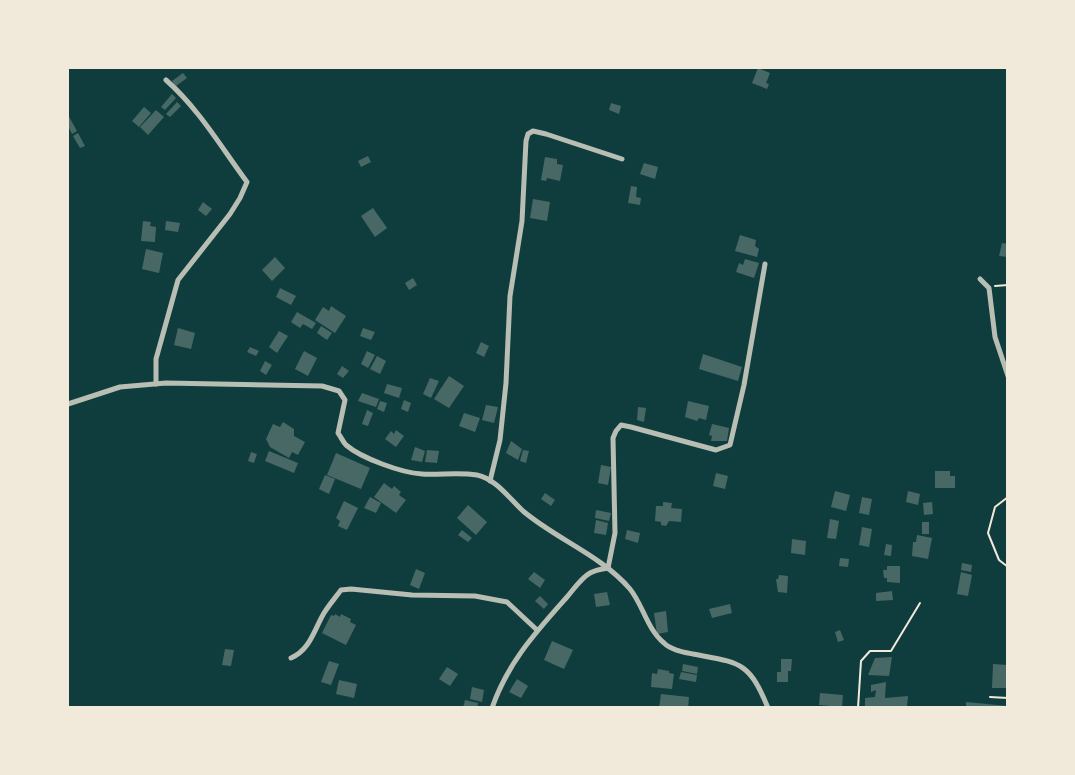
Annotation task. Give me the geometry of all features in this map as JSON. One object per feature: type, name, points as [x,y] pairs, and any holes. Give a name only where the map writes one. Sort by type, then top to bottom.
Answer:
[{"type":"street","points":[[156,384],[156,358],[178,280],[230,214],[247,182],[203,120],[180,92],[166,80]]},
{"type":"street","points":[[490,481],[500,440],[506,383],[509,305],[522,221],[528,134],[533,131],[546,134],[622,159]]},
{"type":"street","points":[[608,568],[615,533],[613,438],[616,431],[621,425],[716,450],[730,445],[744,385],[765,264]]},
{"type":"street","points":[[980,279],[990,288],[995,337],[1008,376]]},
{"type":"street","points":[[68,404],[120,387],[156,384],[322,386],[339,391],[345,400],[338,433],[346,444],[361,454],[393,467],[419,474],[477,475],[490,481],[551,532],[608,568],[630,590],[655,633],[665,645],[681,652],[735,663],[749,671],[759,686],[768,708]]},
{"type":"street","points":[[492,708],[498,689],[514,665],[517,655],[537,630],[588,573],[608,568]]},
{"type":"street","points":[[291,658],[302,652],[308,644],[324,613],[340,590],[475,596],[507,602],[537,630]]},
{"type":"path","points":[[990,288],[1008,285]]},
{"type":"path","points":[[1008,497],[995,507],[988,533],[999,560],[1008,567]]},
{"type":"path","points":[[858,708],[861,661],[870,651],[891,651],[920,603]]},
{"type":"path","points":[[990,697],[1008,698]]},
{"type":"building","points":[[758,68],[770,73],[766,83],[769,84],[767,89],[752,83]]},
{"type":"building","points":[[183,73],[187,78],[176,86],[172,81]]},
{"type":"building","points":[[172,94],[176,98],[165,110],[161,107]]},
{"type":"building","points":[[177,102],[181,106],[170,117],[166,114]]},
{"type":"building","points":[[611,103],[621,106],[619,114],[609,110]]},
{"type":"building","points":[[144,107],[151,113],[139,127],[132,121]]},
{"type":"building","points":[[156,110],[164,117],[148,135],[140,127]]},
{"type":"building","points":[[68,115],[77,131],[72,134],[68,126]]},
{"type":"building","points":[[78,133],[85,146],[80,148],[73,136]]},
{"type":"building","points":[[368,156],[371,162],[361,167],[358,161]]},
{"type":"building","points":[[545,157],[557,159],[557,164],[563,165],[560,181],[547,178],[546,181],[541,180]]},
{"type":"building","points":[[644,163],[658,167],[655,179],[640,174]]},
{"type":"building","points":[[631,186],[637,187],[636,197],[641,198],[640,205],[628,203]]},
{"type":"building","points":[[533,199],[550,202],[547,221],[530,218]]},
{"type":"building","points":[[203,202],[212,209],[206,216],[198,210]]},
{"type":"building","points":[[373,208],[387,228],[375,237],[361,216]]},
{"type":"building","points":[[143,221],[151,222],[150,226],[156,227],[155,242],[141,241]]},
{"type":"building","points":[[166,221],[180,223],[178,232],[165,230]]},
{"type":"building","points":[[740,235],[756,240],[755,246],[759,249],[757,257],[735,251]]},
{"type":"building","points":[[1002,243],[1008,244],[1008,257],[999,256]]},
{"type":"building","points":[[146,249],[163,253],[159,273],[142,269]]},
{"type":"building","points":[[275,257],[285,268],[272,281],[262,270]]},
{"type":"building","points":[[745,259],[759,263],[754,278],[736,272],[739,263],[743,265]]},
{"type":"building","points":[[413,278],[417,285],[409,290],[405,283]]},
{"type":"building","points":[[280,288],[296,296],[291,305],[276,297]]},
{"type":"building","points":[[331,306],[346,316],[335,333],[315,320],[323,307],[329,311]]},
{"type":"building","points":[[297,312],[316,323],[312,329],[303,324],[300,328],[291,322]]},
{"type":"building","points":[[321,326],[332,333],[327,340],[317,333]]},
{"type":"building","points":[[178,328],[195,333],[191,349],[174,345]]},
{"type":"building","points":[[363,328],[375,332],[371,340],[360,336]]},
{"type":"building","points":[[279,331],[288,336],[277,353],[269,347]]},
{"type":"building","points":[[481,342],[489,346],[484,357],[476,353]]},
{"type":"building","points":[[250,347],[259,351],[256,356],[247,352]]},
{"type":"building","points":[[304,351],[317,358],[308,376],[295,369]]},
{"type":"building","points":[[367,351],[375,355],[368,368],[361,364]]},
{"type":"building","points":[[703,354],[742,367],[738,381],[699,369]]},
{"type":"building","points":[[377,356],[386,361],[380,374],[370,369]]},
{"type":"building","points":[[265,361],[272,365],[266,375],[260,371]]},
{"type":"building","points":[[342,366],[349,371],[343,378],[337,374]]},
{"type":"building","points":[[449,376],[464,386],[449,408],[434,399]]},
{"type":"building","points":[[430,378],[439,381],[431,398],[423,394]]},
{"type":"building","points":[[387,384],[402,388],[399,398],[384,393]]},
{"type":"building","points":[[362,393],[379,399],[376,407],[358,401]]},
{"type":"building","points":[[404,400],[411,403],[408,412],[401,409]]},
{"type":"building","points":[[380,401],[387,403],[384,412],[377,409]]},
{"type":"building","points":[[688,401],[709,406],[706,420],[699,418],[697,421],[685,417]]},
{"type":"building","points":[[486,405],[498,407],[494,423],[482,420]]},
{"type":"building","points":[[638,407],[646,408],[644,422],[637,420]]},
{"type":"building","points":[[367,410],[373,413],[368,426],[362,424]]},
{"type":"building","points":[[464,413],[480,418],[475,432],[459,426]]},
{"type":"building","points":[[283,422],[294,429],[294,436],[305,442],[298,455],[292,452],[289,458],[270,447],[266,439],[273,424],[280,427]]},
{"type":"building","points":[[712,424],[729,428],[727,441],[711,441],[712,436],[709,435]]},
{"type":"building","points":[[396,430],[404,436],[396,447],[385,439],[391,431],[394,434]]},
{"type":"building","points":[[511,441],[522,449],[518,460],[506,453]]},
{"type":"building","points":[[415,447],[425,451],[422,462],[411,460]]},
{"type":"building","points":[[427,450],[439,451],[437,463],[425,462]]},
{"type":"building","points":[[523,450],[529,451],[526,463],[520,461]]},
{"type":"building","points":[[269,451],[298,463],[294,473],[265,461]]},
{"type":"building","points":[[251,452],[257,454],[254,463],[248,461]]},
{"type":"building","points":[[336,453],[370,468],[361,489],[327,475]]},
{"type":"building","points":[[601,465],[611,467],[608,485],[598,483]]},
{"type":"building","points":[[935,471],[950,471],[950,476],[955,476],[955,488],[935,488]]},
{"type":"building","points":[[716,473],[728,476],[725,489],[713,486]]},
{"type":"building","points":[[325,475],[335,479],[329,494],[319,489]]},
{"type":"building","points":[[384,483],[392,489],[394,486],[401,492],[399,495],[406,500],[396,513],[374,497]]},
{"type":"building","points":[[835,491],[850,495],[846,511],[831,507]]},
{"type":"building","points":[[908,491],[920,494],[918,505],[906,502]]},
{"type":"building","points":[[545,493],[555,500],[551,506],[541,499]]},
{"type":"building","points":[[370,497],[381,503],[376,513],[364,508]]},
{"type":"building","points":[[862,497],[872,499],[869,515],[859,513]]},
{"type":"building","points":[[344,501],[358,508],[347,530],[338,526],[340,521],[336,518]]},
{"type":"building","points":[[663,502],[672,503],[671,508],[682,509],[681,522],[669,521],[666,526],[655,521],[656,506],[663,506]]},
{"type":"building","points":[[932,502],[933,514],[924,515],[923,503]]},
{"type":"building","points":[[468,505],[487,522],[476,535],[457,518]]},
{"type":"building","points":[[596,510],[611,513],[609,521],[595,518]]},
{"type":"building","points":[[830,519],[839,521],[836,539],[827,538]]},
{"type":"building","points":[[596,520],[608,523],[606,535],[594,533]]},
{"type":"building","points":[[922,522],[929,522],[929,534],[922,534]]},
{"type":"building","points":[[862,527],[872,529],[869,547],[859,545]]},
{"type":"building","points":[[462,530],[472,538],[468,542],[458,535]]},
{"type":"building","points":[[627,530],[640,533],[638,543],[625,539]]},
{"type":"building","points":[[917,535],[932,538],[928,559],[912,556],[913,542],[916,542]]},
{"type":"building","points":[[792,539],[806,541],[805,555],[791,553]]},
{"type":"building","points":[[886,544],[892,545],[891,556],[884,555]]},
{"type":"building","points":[[840,558],[849,559],[848,567],[839,566]]},
{"type":"building","points":[[962,563],[972,565],[971,572],[961,570]]},
{"type":"building","points":[[887,566],[900,566],[900,583],[887,582],[883,570],[887,570]]},
{"type":"building","points":[[416,569],[425,573],[419,589],[410,585]]},
{"type":"building","points":[[534,572],[545,580],[540,588],[528,579]]},
{"type":"building","points":[[961,572],[972,575],[968,596],[957,594]]},
{"type":"building","points":[[779,575],[788,576],[787,593],[778,592],[776,579]]},
{"type":"building","points":[[892,591],[893,600],[876,601],[876,593]]},
{"type":"building","points":[[607,592],[610,605],[596,607],[594,594]]},
{"type":"building","points":[[540,596],[548,604],[544,609],[535,601]]},
{"type":"building","points":[[730,604],[732,613],[712,618],[709,609]]},
{"type":"building","points":[[666,611],[668,632],[657,634],[654,613]]},
{"type":"building","points":[[331,615],[351,619],[350,622],[356,625],[346,645],[322,633]]},
{"type":"building","points":[[840,630],[844,640],[838,642],[835,632]]},
{"type":"building","points":[[552,641],[573,650],[564,669],[544,660]]},
{"type":"building","points":[[225,649],[234,650],[231,666],[222,665]]},
{"type":"building","points":[[892,657],[889,676],[868,675],[875,658]]},
{"type":"building","points":[[781,659],[792,659],[791,671],[788,671],[788,682],[777,682],[777,672],[781,672]]},
{"type":"building","points":[[329,661],[339,664],[331,685],[321,682]]},
{"type":"building","points":[[683,664],[698,667],[697,674],[682,671]]},
{"type":"building","points":[[993,664],[1008,665],[1008,688],[992,688]]},
{"type":"building","points":[[447,667],[458,674],[450,686],[439,679]]},
{"type":"building","points":[[658,669],[674,674],[672,689],[651,687],[652,673],[657,674]]},
{"type":"building","points":[[681,672],[697,675],[696,682],[679,679]]},
{"type":"building","points":[[517,679],[528,686],[521,698],[509,692]]},
{"type":"building","points":[[339,680],[357,684],[354,698],[336,694]]},
{"type":"building","points":[[886,682],[885,698],[908,696],[907,707],[865,708],[865,698],[875,697],[876,690],[871,692],[871,685]]},
{"type":"building","points":[[472,687],[484,690],[482,702],[470,699]]},
{"type":"building","points":[[820,693],[843,695],[842,707],[819,705]]},
{"type":"building","points":[[661,694],[689,697],[688,708],[659,708]]},
{"type":"building","points":[[465,700],[478,703],[477,708],[463,708]]},
{"type":"building","points":[[966,702],[1008,706],[1008,708],[966,708]]}]
